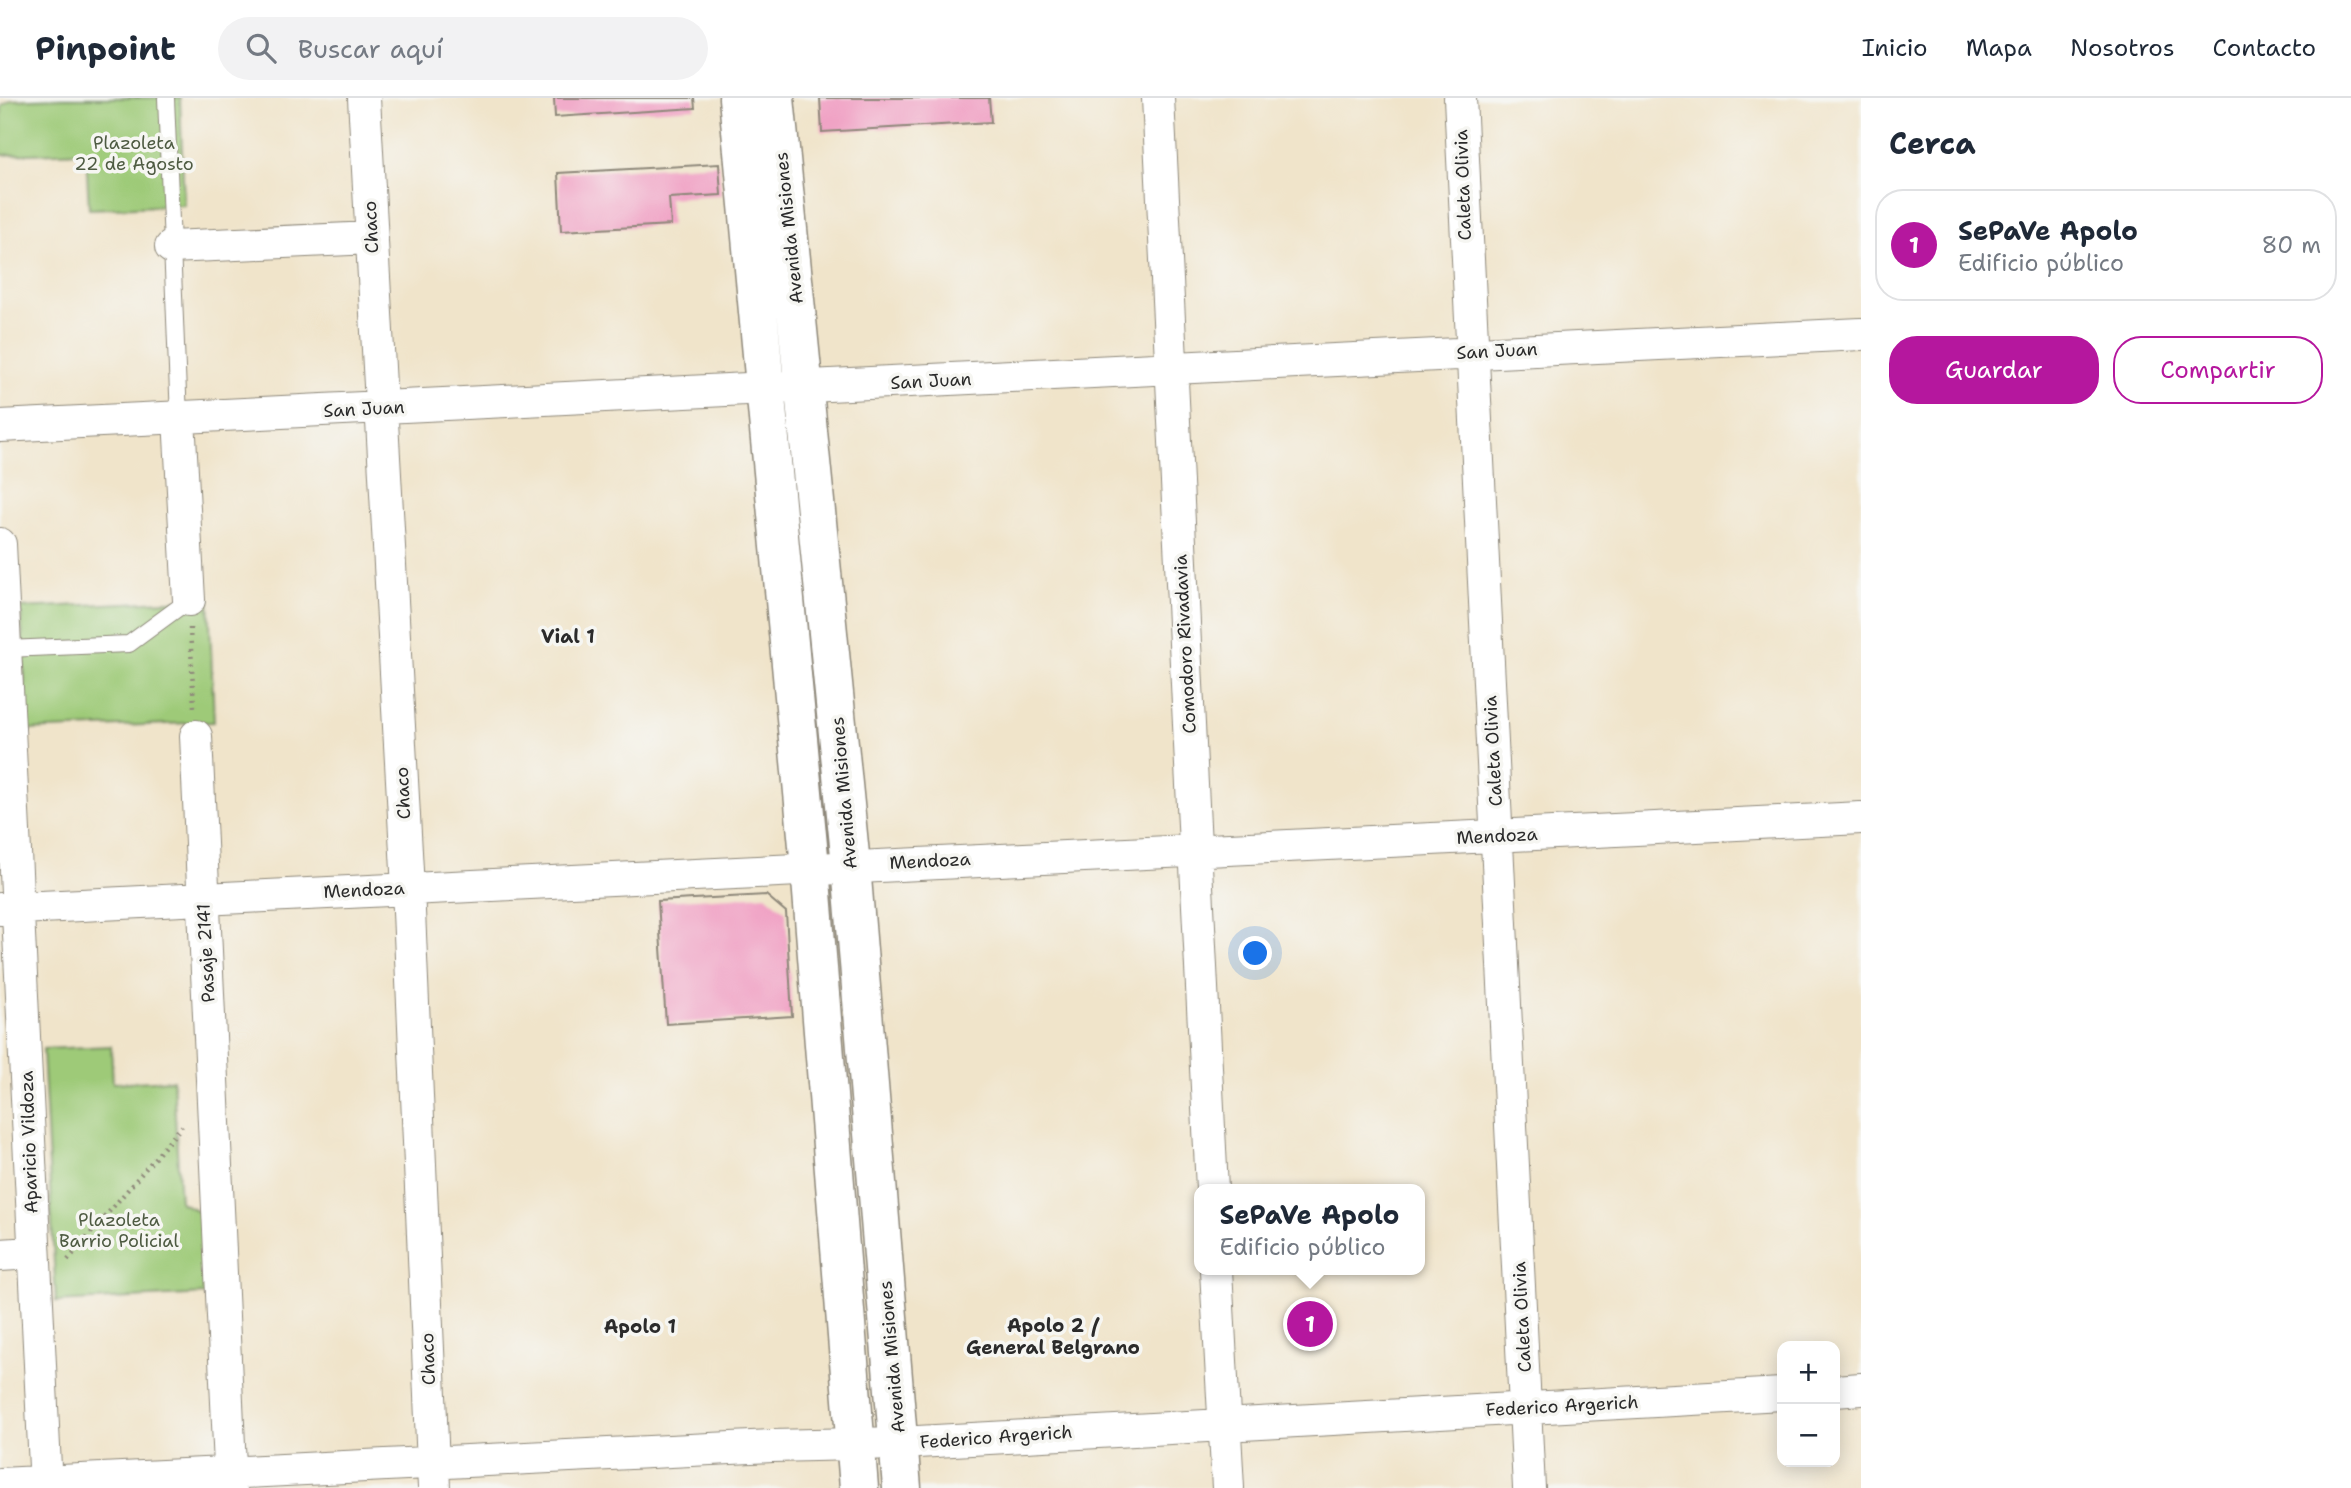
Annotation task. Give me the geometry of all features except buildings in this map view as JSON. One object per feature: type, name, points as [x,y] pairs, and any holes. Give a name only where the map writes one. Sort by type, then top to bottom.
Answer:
[{"type":"main road","points":[[738,98],[810,867],[859,1488]]},
{"type":"main road","name":"Avenida Misiones","points":[[775,98],[851,865],[902,1488]]},
{"type":"street","name":"Chaco","points":[[364,98],[408,888],[433,1475]]},
{"type":"street","name":"Comodoro Rivadavia","points":[[1158,98],[1212,1184]]},
{"type":"street","name":"Caleta Olivia","points":[[1460,98],[1529,1488]]},
{"type":"street","points":[[172,247],[372,238]]},
{"type":"street","name":"San Juan","points":[[0,426],[1861,334]]},
{"type":"street","points":[[179,418],[189,600]]},
{"type":"street","name":"Aparicio Vildoza","points":[[0,544],[6,649],[4,695],[10,909],[46,1485]]},
{"type":"street","name":"Pasaje 2141","points":[[195,736],[230,1480]]},
{"type":"street","name":"Mendoza","points":[[10,909],[810,867],[1861,818]]},
{"type":"street","points":[[0,1255],[33,1253]]},
{"type":"street","points":[[1216,1275],[1228,1488]]},
{"type":"street","points":[[1840,1391],[1861,1390]]},
{"type":"street","name":"Federico Argerich","points":[[0,1485],[433,1475],[855,1442],[899,1443],[1777,1394]]},
{"type":"lane","points":[[166,98],[179,418]]},
{"type":"lane","points":[[6,649],[129,644],[189,600]]},
{"type":"path","points":[[189,600],[195,736]]},
{"type":"path","points":[[35,1298],[213,1090]]},
{"type":"green space","name":"Plazoleta 22 de Agosto","points":[[180,98],[184,205],[89,209],[86,152],[0,155],[2,106],[12,100]]},
{"type":"green space","points":[[209,599],[214,722],[27,730],[21,608]]},
{"type":"green space","name":"Plazoleta Barrio Policial","points":[[111,1046],[113,1083],[173,1080],[180,1202],[202,1213],[206,1294],[56,1302],[43,1049]]},
{"type":"place","name":"SePaVe Apolo","points":[[1310,1324]]},
{"type":"district","name":"Vial 1","points":[[568,636]]},
{"type":"district","name":"Apolo 1","points":[[640,1326]]},
{"type":"district","name":"Apolo 2 / General Belgrano","points":[[1053,1336]]}]
